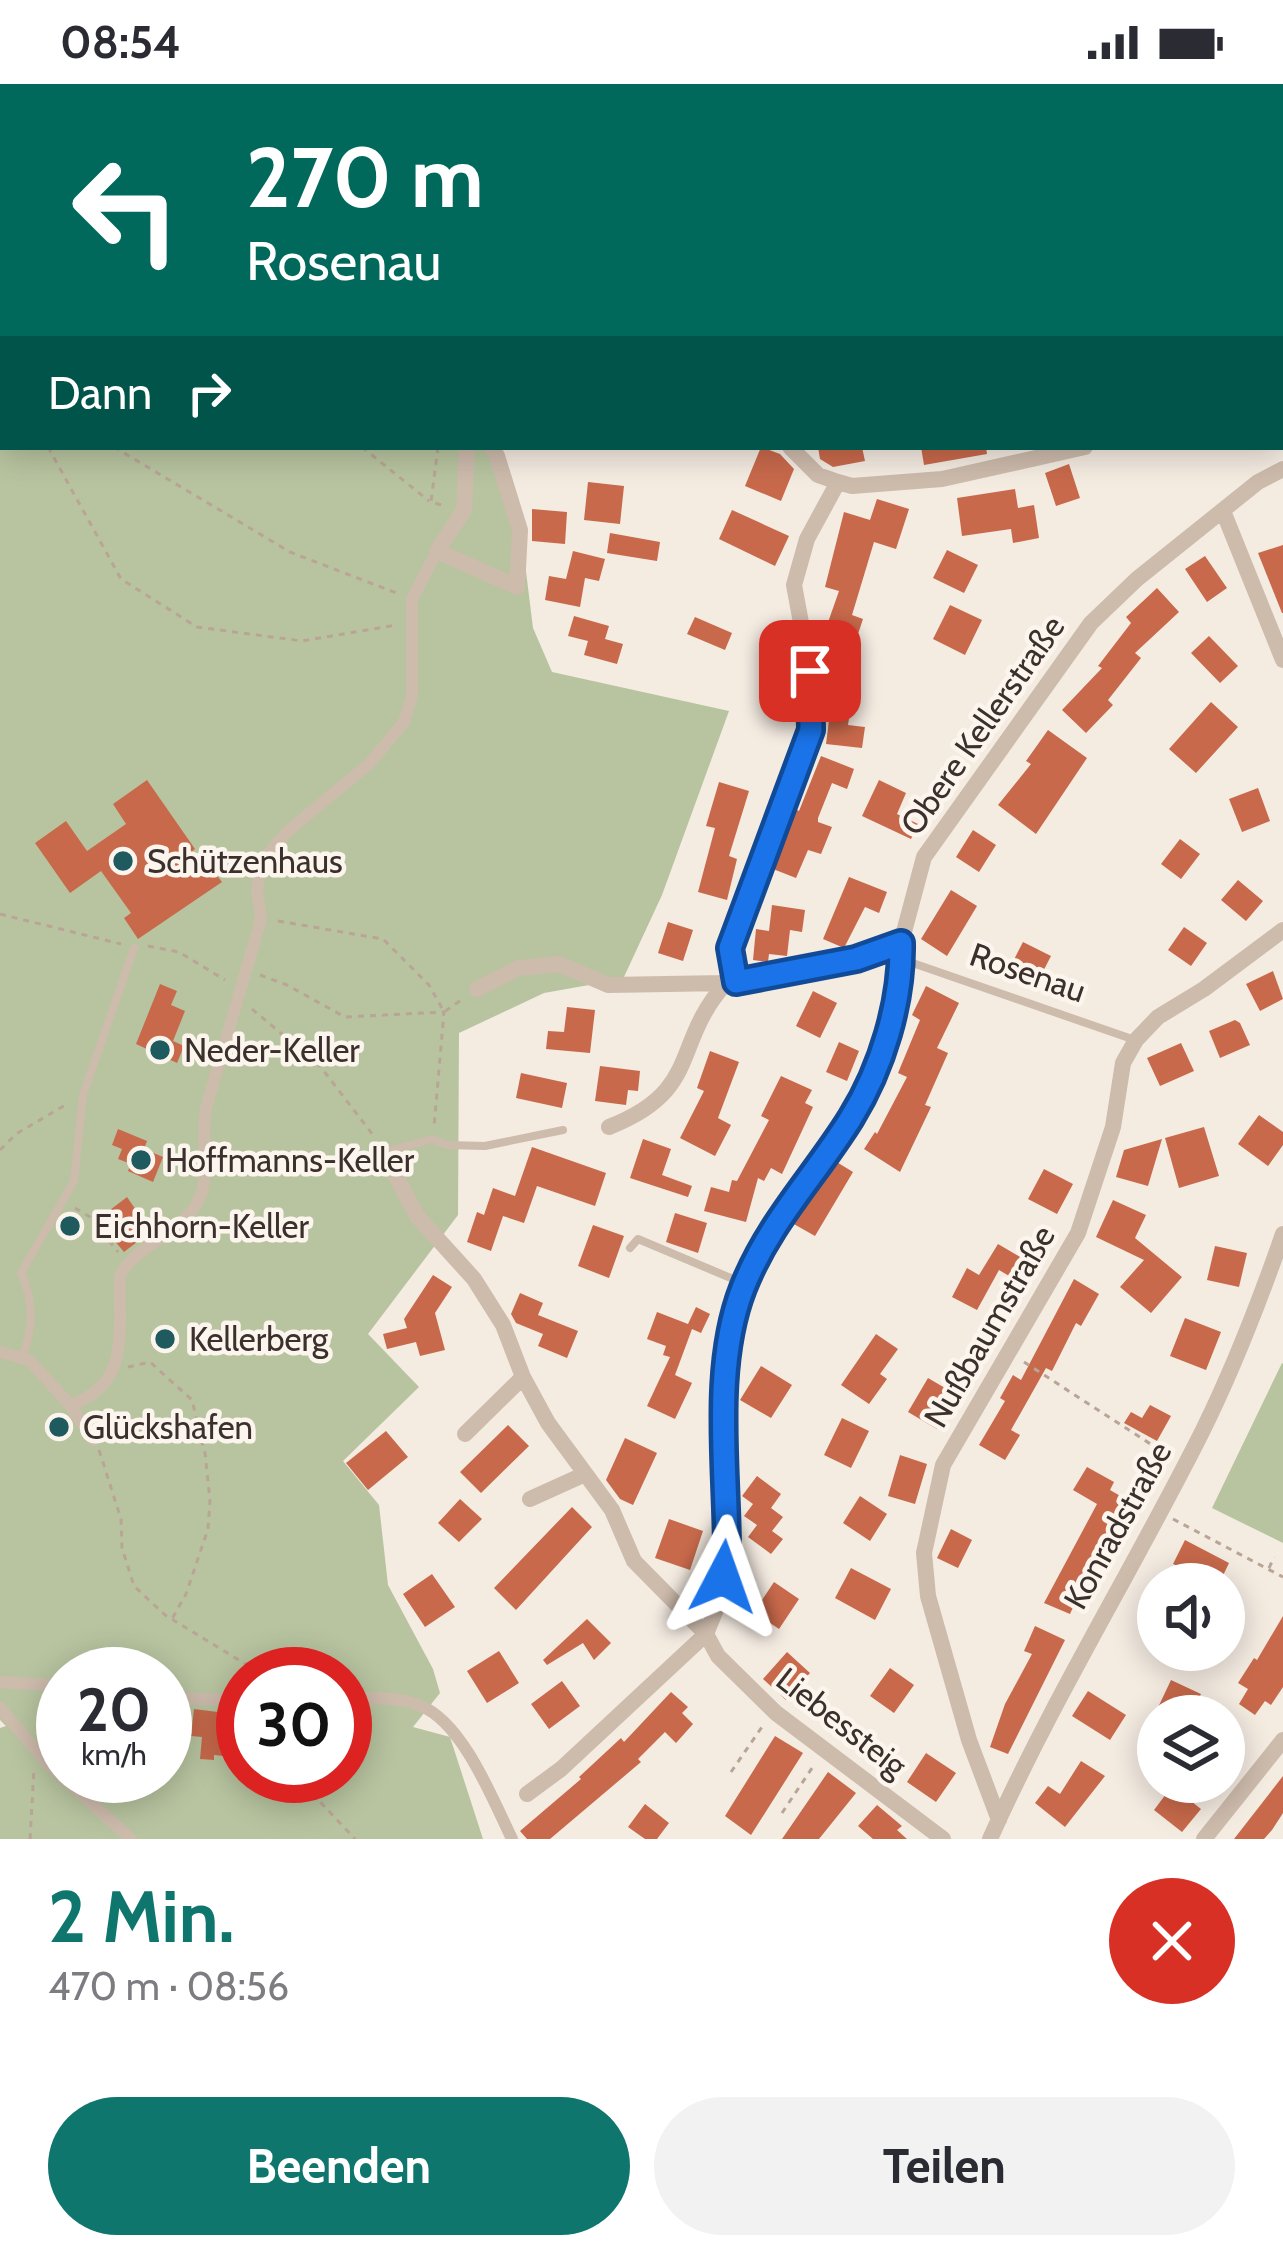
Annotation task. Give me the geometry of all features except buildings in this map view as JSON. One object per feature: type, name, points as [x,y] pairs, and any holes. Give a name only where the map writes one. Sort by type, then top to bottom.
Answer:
[{"type":"street","points":[[70,1405],[104,1387],[115,1370],[120,1275],[127,1263],[180,1222],[203,1190],[202,1128],[261,919],[258,874],[272,846],[369,764],[404,722],[412,696],[412,599],[464,510],[466,450]]},
{"type":"street","points":[[437,551],[517,587],[520,530],[492,450]]},
{"type":"street","points":[[793,450],[818,475],[852,486],[942,479],[1072,450]]},
{"type":"street","name":"Obere Kellerstraße","points":[[706,1634],[718,1602],[727,1552],[728,1332],[769,1235],[864,1095],[888,1035],[901,951],[924,856],[1039,692],[1109,603],[1258,482],[1283,469]]},
{"type":"street","points":[[610,1127],[642,1112],[672,1088],[705,1006],[731,982],[730,948],[811,730],[810,671],[794,585],[807,539],[838,482]]},
{"type":"street","points":[[1223,511],[1283,661]]},
{"type":"street","points":[[1136,1040],[1158,1018],[1283,930]]},
{"type":"street","points":[[477,989],[518,968],[559,964],[608,985],[731,982],[901,951]]},
{"type":"street","name":"Nußbaumstraße","points":[[999,1820],[937,1630],[924,1553],[943,1465],[1078,1233],[1113,1127],[1123,1064],[1136,1040]]},
{"type":"street","name":"Liebessteig","points":[[383,1152],[417,1216],[474,1279],[503,1325],[523,1377],[584,1475],[612,1510],[634,1561],[776,1713],[943,1839]]},
{"type":"street","name":"Konradstraße","points":[[990,1839],[1072,1670],[1185,1465],[1259,1301],[1283,1234]]},
{"type":"street","points":[[0,1352],[23,1355],[70,1405],[93,1440]]},
{"type":"street","points":[[465,1434],[523,1377]]},
{"type":"street","points":[[530,1499],[584,1475]]},
{"type":"street","points":[[527,1794],[561,1769],[706,1634]]},
{"type":"street","points":[[0,1682],[36,1684]]},
{"type":"street","points":[[372,1700],[419,1704],[439,1716],[458,1736],[512,1839]]},
{"type":"street","points":[[0,1708],[86,1802],[131,1839]]},
{"type":"street","points":[[1204,1839],[1283,1740]]},
{"type":"lane","points":[[23,1355],[32,1310],[21,1273],[74,1180],[83,1095],[134,948]]},
{"type":"lane","name":"Rosenau","points":[[901,951],[1136,1040]]},
{"type":"lane","points":[[383,1152],[433,1139],[447,1145],[484,1146],[563,1130]]},
{"type":"lane","points":[[630,1248],[638,1239],[745,1284]]},
{"type":"path","points":[[50,450],[121,579],[197,627],[302,640],[411,622]]},
{"type":"path","points":[[119,450],[290,552],[412,599]]},
{"type":"path","points":[[366,450],[431,502],[464,510]]},
{"type":"path","points":[[431,502],[438,450]]},
{"type":"path","points":[[0,914],[134,948]]},
{"type":"path","points":[[261,919],[383,938],[429,985],[444,1012],[433,1139]]},
{"type":"path","points":[[151,945],[179,952],[221,976],[258,1016],[320,1066],[383,1152]]},
{"type":"path","points":[[247,970],[287,985],[345,1017],[444,1012],[477,989]]},
{"type":"path","points":[[0,1150],[16,1134],[83,1095]]},
{"type":"path","points":[[63,1200],[90,1217],[127,1263]]},
{"type":"path","points":[[1009,1351],[1185,1465]]},
{"type":"path","points":[[115,1370],[150,1361],[192,1400],[206,1453],[208,1529],[186,1594],[172,1619]]},
{"type":"path","points":[[93,1440],[106,1465],[134,1586],[172,1619],[218,1647]]},
{"type":"path","points":[[1159,1511],[1283,1577]]},
{"type":"path","points":[[1268,1569],[1274,1557]]},
{"type":"path","points":[[731,1772],[763,1726]]},
{"type":"path","points":[[30,1839],[35,1749]]},
{"type":"path","points":[[782,1813],[813,1766]]},
{"type":"path","points":[[322,1803],[356,1839]]},
{"type":"green space","points":[[0,450],[488,450],[519,515],[533,628],[552,672],[729,711],[662,895],[623,979],[544,993],[459,1033],[458,1215],[368,1334],[419,1387],[343,1461],[379,1505],[388,1585],[433,1669],[440,1693],[413,1727],[450,1737],[483,1839],[0,1839],[0,1728],[6,1726],[0,1720]]},
{"type":"green space","points":[[1283,1364],[1283,1543],[1212,1508]]},
{"type":"place","name":"Schützenhaus","points":[[123,861]]},
{"type":"place","name":"Neder-Keller","points":[[160,1050]]},
{"type":"place","name":"Hoffmanns-Keller","points":[[141,1160]]},
{"type":"place","name":"Eichhorn-Keller","points":[[70,1226]]},
{"type":"place","name":"Kellerberg","points":[[165,1339]]},
{"type":"place","name":"Glückshafen","points":[[59,1427]]},
{"type":"route","points":[[723,1577],[728,1332],[769,1235],[864,1095],[888,1035],[901,959],[901,943],[856,959],[736,982],[730,948],[811,730],[810,671]]}]
